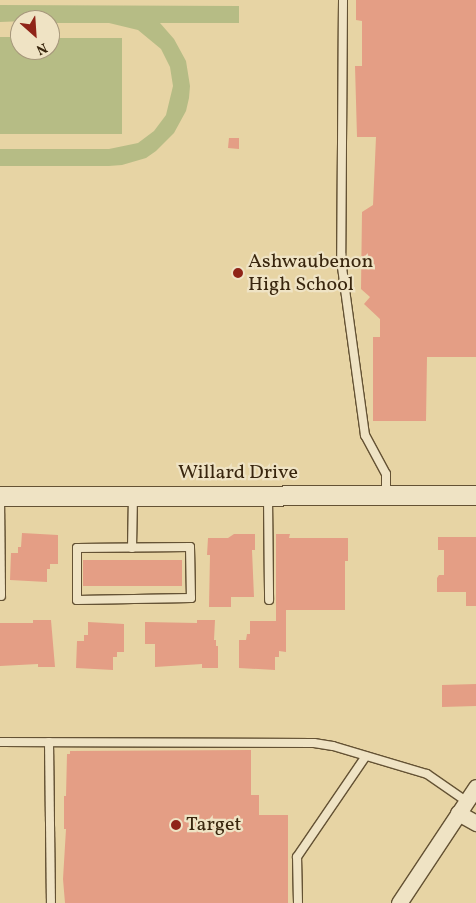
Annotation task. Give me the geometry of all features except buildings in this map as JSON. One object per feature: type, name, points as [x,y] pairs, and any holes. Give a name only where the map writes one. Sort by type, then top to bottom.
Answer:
[{"type":"street","name":"Willard Drive","points":[[0,497],[476,495]]},
{"type":"street","points":[[399,903],[476,787]]},
{"type":"street","points":[[462,807],[476,823]]},
{"type":"lane","points":[[343,0],[341,260],[365,435],[386,474],[386,495]]},
{"type":"lane","points":[[268,495],[269,600]]},
{"type":"lane","points":[[132,548],[133,496]]},
{"type":"lane","points":[[0,497],[1,596]]},
{"type":"lane","points":[[190,547],[191,598],[78,600],[77,548],[132,548],[190,547]]},
{"type":"lane","points":[[0,742],[314,743],[333,746],[427,774],[462,807]]},
{"type":"lane","points":[[50,742],[51,903]]},
{"type":"lane","points":[[298,903],[297,858],[366,756]]},
{"type":"green space","points":[[0,5],[239,6],[239,23],[160,23],[174,39],[186,61],[190,86],[186,111],[174,133],[156,151],[146,158],[122,165],[109,166],[0,166],[0,149],[109,149],[138,143],[154,131],[166,115],[173,86],[170,67],[161,49],[138,30],[109,23],[60,23],[60,10],[10,10],[10,22],[0,22]]},
{"type":"green space","points":[[0,37],[10,37],[10,60],[60,60],[60,38],[122,38],[122,134],[0,134]]},
{"type":"place","name":"Ashwaubenon High School","points":[[238,273]]},
{"type":"place","name":"Target","points":[[176,825]]}]
